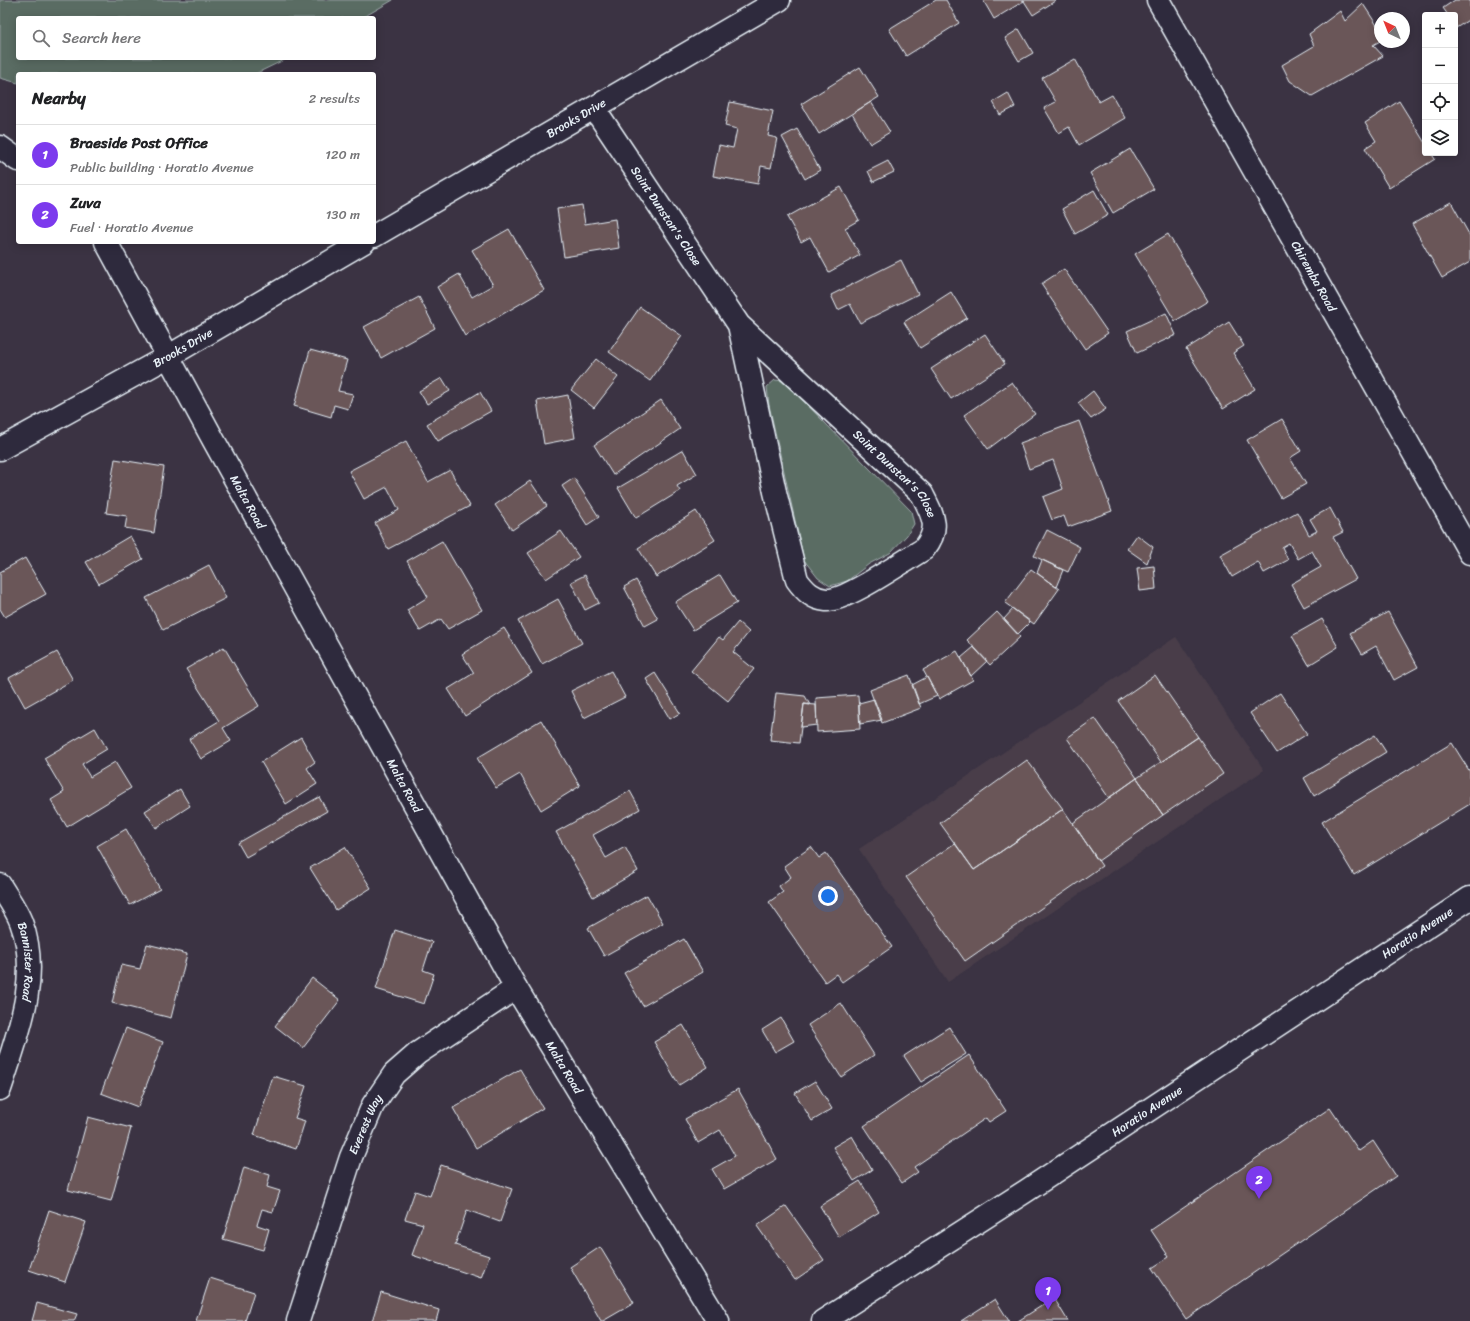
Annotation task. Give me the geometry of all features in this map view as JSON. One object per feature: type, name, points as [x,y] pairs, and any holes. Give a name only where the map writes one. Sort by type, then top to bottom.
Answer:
[{"type":"street","name":"Brooks Drive","points":[[376,235],[779,0]]},
{"type":"street","name":"Chiremba Road","points":[[1158,0],[1470,553]]},
{"type":"street","name":"Saint Dunstan's Close","points":[[594,108],[739,325],[922,494],[932,514],[934,527],[933,538],[924,548],[843,597],[828,600],[815,597],[804,591],[797,580],[775,492],[739,325]]},
{"type":"street","points":[[0,146],[16,158]]},
{"type":"street","name":"Malta Road","points":[[107,244],[516,988],[718,1321]]},
{"type":"street","name":"Brooks Drive","points":[[0,449],[169,356],[361,244]]},
{"type":"street","name":"Bannister Road","points":[[0,884],[21,922],[30,955],[27,994],[19,1029],[0,1089]]},
{"type":"street","name":"Horatio Avenue","points":[[823,1321],[1026,1192],[1470,898]]},
{"type":"street","name":"Everest Way","points":[[298,1321],[351,1157],[373,1105],[394,1074],[418,1053],[516,988]]},
{"type":"shaded area","points":[[1176,637],[1264,770],[948,982],[859,849]]},
{"type":"green space","points":[[0,0],[393,0],[365,16],[16,16],[16,60],[284,60],[259,72],[16,72],[16,82],[0,78]]},
{"type":"green space","points":[[775,380],[784,381],[911,511],[914,524],[907,535],[890,553],[869,564],[847,581],[830,586],[818,578],[804,560],[769,405],[767,387]]},
{"type":"building","points":[[936,0],[946,0],[959,23],[906,56],[889,29]]},
{"type":"building","points":[[983,0],[1055,1],[1033,15],[1024,1],[994,19]]},
{"type":"building","points":[[1455,0],[1470,0],[1470,19],[1458,27],[1458,12],[1446,12],[1443,8]]},
{"type":"building","points":[[1363,4],[1374,21],[1374,48],[1383,56],[1312,96],[1290,81],[1282,65],[1314,46],[1309,34],[1340,11],[1345,21]]},
{"type":"building","points":[[1019,29],[1033,53],[1019,61],[1005,38]]},
{"type":"building","points":[[1075,59],[1099,102],[1112,95],[1125,118],[1079,145],[1069,127],[1059,133],[1044,108],[1056,102],[1042,78]]},
{"type":"building","points":[[860,67],[879,97],[819,134],[801,104]]},
{"type":"building","points":[[1008,93],[1015,107],[1000,115],[993,102]]},
{"type":"building","points":[[1399,101],[1422,138],[1422,156],[1433,156],[1435,159],[1389,188],[1365,148],[1376,141],[1365,123]]},
{"type":"building","points":[[730,102],[773,111],[768,136],[777,138],[771,168],[761,166],[758,184],[713,176],[719,145],[733,148],[737,129],[725,126]]},
{"type":"building","points":[[871,102],[890,132],[870,144],[852,114]]},
{"type":"building","points":[[797,129],[820,170],[805,179],[782,137]]},
{"type":"building","points":[[1130,149],[1154,189],[1113,213],[1090,173]]},
{"type":"building","points":[[888,161],[894,172],[873,182],[868,171]]},
{"type":"building","points":[[841,187],[859,220],[845,228],[860,255],[829,272],[810,237],[801,242],[787,217]]},
{"type":"building","points":[[1094,190],[1108,215],[1075,234],[1062,209]]},
{"type":"building","points":[[1451,202],[1470,236],[1470,262],[1442,278],[1412,224]]},
{"type":"building","points":[[582,205],[585,224],[615,219],[619,248],[564,257],[557,209]]},
{"type":"building","points":[[509,229],[544,290],[465,336],[437,287],[459,274],[472,297],[493,285],[472,250]]},
{"type":"building","points":[[1168,234],[1208,301],[1175,321],[1135,254]]},
{"type":"building","points":[[901,260],[918,294],[860,323],[850,304],[838,310],[831,295]]},
{"type":"building","points":[[1064,269],[1108,333],[1085,349],[1041,284]]},
{"type":"building","points":[[951,292],[967,318],[920,348],[904,322]]},
{"type":"building","points":[[419,297],[435,328],[381,358],[364,327]]},
{"type":"building","points":[[640,307],[682,336],[650,381],[609,352]]},
{"type":"building","points":[[1166,313],[1176,335],[1137,353],[1127,331]]},
{"type":"building","points":[[1229,322],[1244,346],[1233,353],[1255,389],[1223,409],[1186,349]]},
{"type":"building","points":[[985,334],[1005,364],[951,399],[931,369]]},
{"type":"building","points":[[310,350],[347,360],[338,391],[353,394],[348,409],[334,405],[331,417],[294,406]]},
{"type":"building","points":[[596,359],[618,377],[594,408],[571,390]]},
{"type":"building","points":[[442,378],[450,391],[427,404],[419,391]]},
{"type":"building","points":[[1012,382],[1035,414],[988,449],[964,415]]},
{"type":"building","points":[[1093,391],[1106,409],[1091,419],[1078,403]]},
{"type":"building","points":[[480,392],[491,411],[438,441],[427,424]]},
{"type":"building","points":[[568,395],[575,438],[544,444],[537,401]]},
{"type":"building","points":[[661,400],[680,429],[613,475],[594,445]]},
{"type":"building","points":[[1282,419],[1301,451],[1290,458],[1306,484],[1281,498],[1247,440]]},
{"type":"building","points":[[1079,421],[1112,511],[1068,527],[1064,516],[1052,520],[1043,497],[1063,489],[1053,460],[1029,469],[1020,443]]},
{"type":"building","points":[[406,441],[428,482],[450,470],[470,506],[388,549],[375,523],[399,510],[387,487],[364,499],[349,471]]},
{"type":"building","points":[[683,450],[697,474],[677,486],[680,491],[636,518],[618,488]]},
{"type":"building","points":[[115,459],[164,467],[154,533],[125,528],[127,516],[106,513]]},
{"type":"building","points":[[574,478],[599,517],[587,525],[562,486]]},
{"type":"building","points":[[530,481],[547,506],[512,530],[495,505]]},
{"type":"building","points":[[1330,508],[1343,532],[1333,537],[1356,579],[1304,607],[1291,584],[1321,567],[1312,551],[1298,559],[1289,543],[1282,547],[1288,560],[1264,573],[1258,562],[1232,577],[1220,555],[1297,512],[1309,535],[1317,531],[1310,519]]},
{"type":"building","points":[[696,511],[715,540],[656,577],[638,548]]},
{"type":"building","points":[[1047,530],[1080,547],[1068,572],[1034,556]]},
{"type":"building","points":[[561,531],[579,557],[546,579],[528,553]]},
{"type":"building","points":[[1137,535],[1153,547],[1147,563],[1127,549]]},
{"type":"building","points":[[130,536],[143,559],[99,584],[86,562]]},
{"type":"building","points":[[442,541],[482,610],[448,629],[441,619],[420,631],[407,610],[428,597],[407,561]]},
{"type":"building","points":[[25,558],[46,594],[5,617],[0,609],[0,572]]},
{"type":"building","points":[[1042,560],[1063,570],[1056,587],[1037,573]]},
{"type":"building","points":[[209,565],[226,598],[163,630],[146,598]]},
{"type":"building","points":[[1154,566],[1156,589],[1140,591],[1137,568]]},
{"type":"building","points":[[1031,569],[1059,589],[1034,624],[1005,603]]},
{"type":"building","points":[[585,575],[599,603],[585,610],[571,582]]},
{"type":"building","points":[[720,575],[737,603],[693,630],[675,602]]},
{"type":"building","points":[[636,580],[658,619],[645,626],[624,587]]},
{"type":"building","points":[[558,599],[582,643],[542,664],[518,621]]},
{"type":"building","points":[[1013,609],[1030,622],[1018,634],[1004,619]]},
{"type":"building","points":[[997,612],[1020,637],[990,665],[967,640]]},
{"type":"building","points":[[1388,612],[1418,667],[1394,680],[1376,646],[1362,654],[1350,633]]},
{"type":"building","points":[[1322,619],[1338,647],[1309,665],[1292,636]]},
{"type":"building","points":[[738,622],[749,632],[733,652],[754,669],[728,701],[691,671],[719,637],[723,640]]},
{"type":"building","points":[[504,628],[532,673],[465,716],[448,689],[474,673],[462,654]]},
{"type":"building","points":[[224,647],[259,706],[223,728],[231,741],[201,759],[189,739],[219,721],[186,669]]},
{"type":"building","points":[[974,647],[987,661],[971,676],[961,658]]},
{"type":"building","points":[[957,651],[973,680],[939,699],[923,670]]},
{"type":"building","points":[[57,652],[73,680],[25,707],[9,678]]},
{"type":"building","points":[[611,671],[625,697],[584,718],[571,691]]},
{"type":"building","points":[[655,673],[680,713],[670,719],[646,679]]},
{"type":"building","points":[[909,675],[921,708],[882,723],[870,690]]},
{"type":"building","points":[[1155,675],[1198,737],[1161,762],[1118,701]]},
{"type":"building","points":[[927,677],[937,696],[919,704],[912,685]]},
{"type":"building","points":[[776,693],[805,696],[810,705],[804,704],[799,743],[770,740]]},
{"type":"building","points":[[1280,693],[1307,734],[1277,753],[1250,713]]},
{"type":"building","points":[[858,695],[860,729],[817,732],[816,698]]},
{"type":"building","points":[[874,699],[882,720],[860,724],[859,703]]},
{"type":"building","points":[[804,704],[816,705],[817,725],[801,727]]},
{"type":"building","points":[[1095,718],[1137,778],[1109,798],[1067,738]]},
{"type":"building","points":[[541,720],[580,786],[541,810],[520,774],[496,788],[477,758]]},
{"type":"building","points":[[95,728],[107,749],[82,764],[90,777],[115,762],[131,788],[67,827],[51,800],[64,792],[44,758]]},
{"type":"building","points":[[1375,735],[1386,752],[1314,796],[1304,778]]},
{"type":"building","points":[[301,737],[315,762],[307,768],[317,784],[286,804],[261,762]]},
{"type":"building","points":[[1198,737],[1223,774],[1163,815],[1137,778]]},
{"type":"building","points":[[1452,743],[1470,772],[1470,804],[1354,875],[1322,822]]},
{"type":"building","points":[[1027,760],[1063,809],[974,870],[940,823]]},
{"type":"building","points":[[1137,778],[1163,815],[1098,861],[1073,823]]},
{"type":"building","points":[[180,789],[190,806],[156,828],[145,811]]},
{"type":"building","points":[[630,791],[640,809],[593,835],[606,858],[625,847],[638,871],[593,897],[556,832]]},
{"type":"building","points":[[319,797],[327,811],[246,857],[238,843]]},
{"type":"building","points":[[1063,809],[1102,866],[965,961],[906,877],[955,843],[974,870]]},
{"type":"building","points":[[126,829],[160,889],[130,905],[97,846]]},
{"type":"building","points":[[345,847],[371,888],[336,910],[310,868]]},
{"type":"building","points":[[811,847],[819,858],[826,853],[892,947],[842,982],[836,974],[825,982],[769,902],[783,892],[779,886],[791,877],[784,866]]},
{"type":"building","points":[[647,895],[663,923],[604,956],[588,928]]},
{"type":"building","points":[[395,930],[432,942],[423,970],[434,974],[424,1004],[376,989]]},
{"type":"building","points":[[684,939],[703,972],[643,1006],[624,973]]},
{"type":"building","points":[[147,944],[187,954],[171,1018],[112,1003],[121,965],[140,969]]},
{"type":"building","points":[[312,978],[340,1000],[303,1048],[275,1026]]},
{"type":"building","points":[[841,1003],[874,1055],[841,1077],[808,1025]]},
{"type":"building","points":[[781,1018],[794,1041],[775,1052],[762,1030]]},
{"type":"building","points":[[683,1025],[708,1067],[679,1085],[654,1042]]},
{"type":"building","points":[[949,1027],[966,1054],[921,1082],[904,1056]]},
{"type":"building","points":[[126,1028],[163,1042],[138,1107],[101,1093]]},
{"type":"building","points":[[969,1055],[1006,1111],[989,1122],[986,1118],[914,1167],[918,1172],[902,1183],[864,1126]]},
{"type":"building","points":[[520,1069],[543,1108],[476,1148],[453,1108]]},
{"type":"building","points":[[273,1076],[306,1086],[295,1118],[305,1121],[296,1149],[254,1135]]},
{"type":"building","points":[[815,1081],[832,1109],[812,1121],[795,1093]]},
{"type":"building","points":[[738,1089],[777,1159],[724,1189],[712,1169],[735,1156],[720,1130],[698,1143],[685,1119]]},
{"type":"building","points":[[1330,1108],[1359,1151],[1373,1141],[1396,1176],[1186,1319],[1152,1268],[1169,1257],[1151,1230]]},
{"type":"building","points":[[88,1117],[131,1128],[111,1201],[68,1190]]},
{"type":"building","points":[[852,1136],[872,1170],[854,1181],[833,1147]]},
{"type":"building","points":[[441,1165],[512,1189],[500,1222],[467,1210],[455,1245],[489,1256],[481,1278],[412,1255],[423,1224],[405,1219],[415,1191],[430,1196]]},
{"type":"building","points":[[244,1167],[270,1175],[267,1187],[280,1191],[273,1212],[262,1209],[257,1225],[269,1229],[263,1250],[223,1239]]},
{"type":"building","points":[[860,1181],[879,1212],[839,1237],[820,1206]]},
{"type":"building","points":[[786,1206],[824,1260],[795,1280],[757,1226]]},
{"type":"building","points":[[49,1210],[86,1222],[65,1282],[29,1270]]},
{"type":"building","points":[[600,1247],[634,1303],[603,1321],[601,1321],[570,1267]]},
{"type":"building","points":[[210,1278],[254,1292],[245,1321],[196,1321]]},
{"type":"building","points":[[381,1292],[439,1310],[436,1321],[372,1321]]},
{"type":"building","points":[[1054,1298],[1068,1321],[1018,1321]]},
{"type":"building","points":[[995,1299],[1009,1321],[961,1321]]},
{"type":"building","points":[[37,1303],[77,1314],[74,1321],[32,1321]]},
{"type":"place","name":"Zuva","points":[[1259,1199]]},
{"type":"place","name":"Braeside Post Office","points":[[1048,1310]]}]
